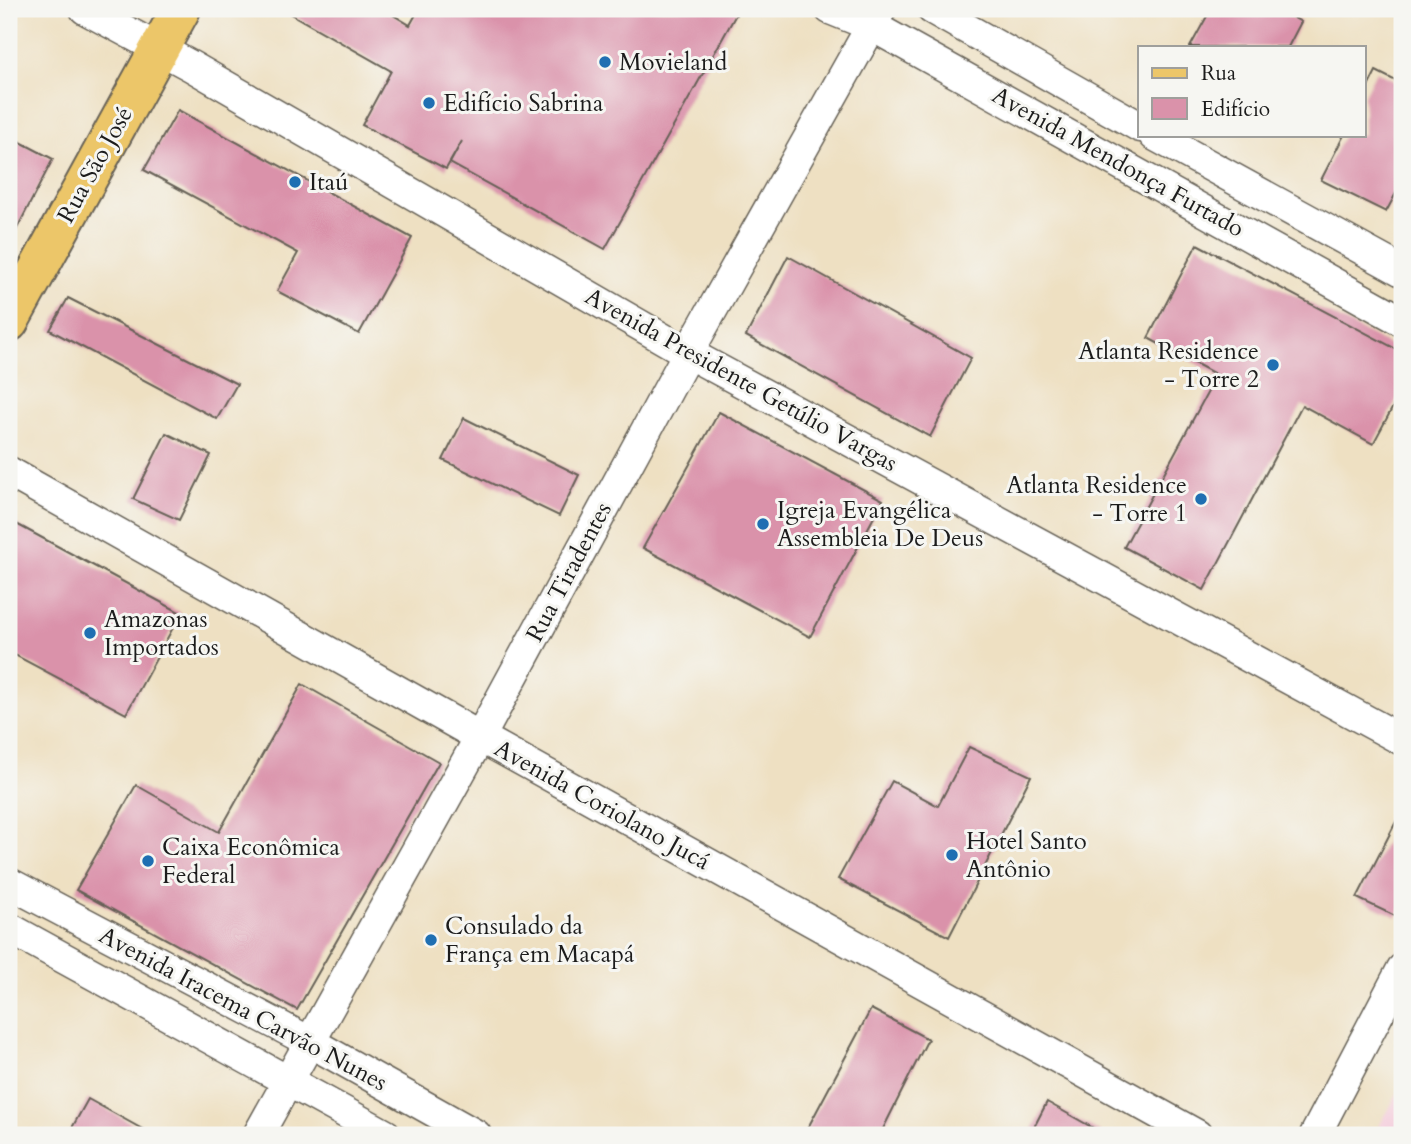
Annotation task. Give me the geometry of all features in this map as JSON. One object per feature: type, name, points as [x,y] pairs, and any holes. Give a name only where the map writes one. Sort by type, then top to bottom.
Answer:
[{"type":"main road","name":"Rua São José","points":[[9,322],[181,9]]},
{"type":"street","name":"Avenida Presidente Getúlio Vargas","points":[[85,9],[160,49],[688,352],[1402,740]]},
{"type":"street","name":"Avenida Mendonça Furtado","points":[[830,9],[877,17],[1402,321]]},
{"type":"street","name":"Avenida Mendonça Furtado","points":[[932,9],[1138,126]]},
{"type":"street","name":"Rua Tiradentes","points":[[258,1135],[480,737],[688,352],[877,17]]},
{"type":"street","name":"Avenida Mendonça Furtado","points":[[1156,136],[1402,271]]},
{"type":"street","points":[[1260,241],[1282,206]]},
{"type":"street","name":"Avenida Coriolano Jucá","points":[[9,472],[1197,1135]]},
{"type":"street","name":"Avenida Iracema Carvão Nunes","points":[[9,883],[310,1042],[476,1135]]},
{"type":"street","name":"Avenida Iracema Carvão Nunes","points":[[9,928],[386,1135]]},
{"type":"street","points":[[1315,1135],[1402,969]]},
{"type":"shaded area","points":[[1402,1086],[1402,1135],[1374,1135]]},
{"type":"building","points":[[282,9],[383,9],[410,25],[419,9],[739,9],[605,249],[450,163],[462,141],[446,169],[362,125],[391,71]]},
{"type":"building","points":[[1211,9],[1278,9],[1301,22],[1289,46],[1191,46]]},
{"type":"building","points":[[1376,71],[1402,84],[1402,182],[1386,212],[1321,180],[1343,136],[1366,136],[1366,91]]},
{"type":"building","points":[[178,110],[412,238],[359,334],[277,291],[298,253],[144,170]]},
{"type":"building","points":[[9,136],[53,159],[11,240],[13,241],[9,249]]},
{"type":"building","points":[[1197,244],[1402,352],[1402,390],[1373,444],[1302,405],[1204,590],[1124,547],[1217,375],[1148,338]]},
{"type":"building","points":[[788,256],[971,358],[930,437],[746,336]]},
{"type":"building","points":[[68,298],[237,384],[217,419],[50,330]]},
{"type":"building","name":"Igreja Evangélica Assembleia De Deus","points":[[719,412],[883,500],[810,637],[643,548]]},
{"type":"building","points":[[464,418],[579,475],[559,516],[443,460]]},
{"type":"building","points":[[166,433],[211,455],[179,520],[133,499]]},
{"type":"building","name":"Amazonas Importados","points":[[9,520],[181,613],[126,714],[9,652]]},
{"type":"building","points":[[302,684],[439,762],[297,1010],[76,890],[136,785],[219,832]]},
{"type":"building","name":"Hotel Santo Antônio","points":[[969,747],[1031,776],[949,937],[838,879],[892,781],[938,806]]},
{"type":"building","points":[[1402,810],[1402,906],[1397,917],[1357,898]]},
{"type":"building","points":[[871,1009],[928,1039],[880,1135],[804,1135]]},
{"type":"building","points":[[88,1099],[153,1135],[68,1135]]},
{"type":"building","points":[[1047,1102],[1102,1133],[1030,1135]]},
{"type":"place","name":"Movieland","points":[[605,62]]},
{"type":"place","name":"Edifício Sabrina","points":[[429,103]]},
{"type":"place","name":"Itaú","points":[[295,182]]},
{"type":"place","name":"Atlanta Residence - Torre 2","points":[[1273,365]]},
{"type":"place","name":"Atlanta Residence - Torre 1","points":[[1201,499]]},
{"type":"place","name":"Igreja Evangélica Assembleia De Deus","points":[[763,524]]},
{"type":"place","name":"Amazonas Importados","points":[[90,633]]},
{"type":"place","name":"Hotel Santo Antônio","points":[[952,855]]},
{"type":"place","name":"Caixa Econômica Federal","points":[[148,861]]},
{"type":"place","name":"Consulado da França em Macapá","points":[[431,940]]}]
